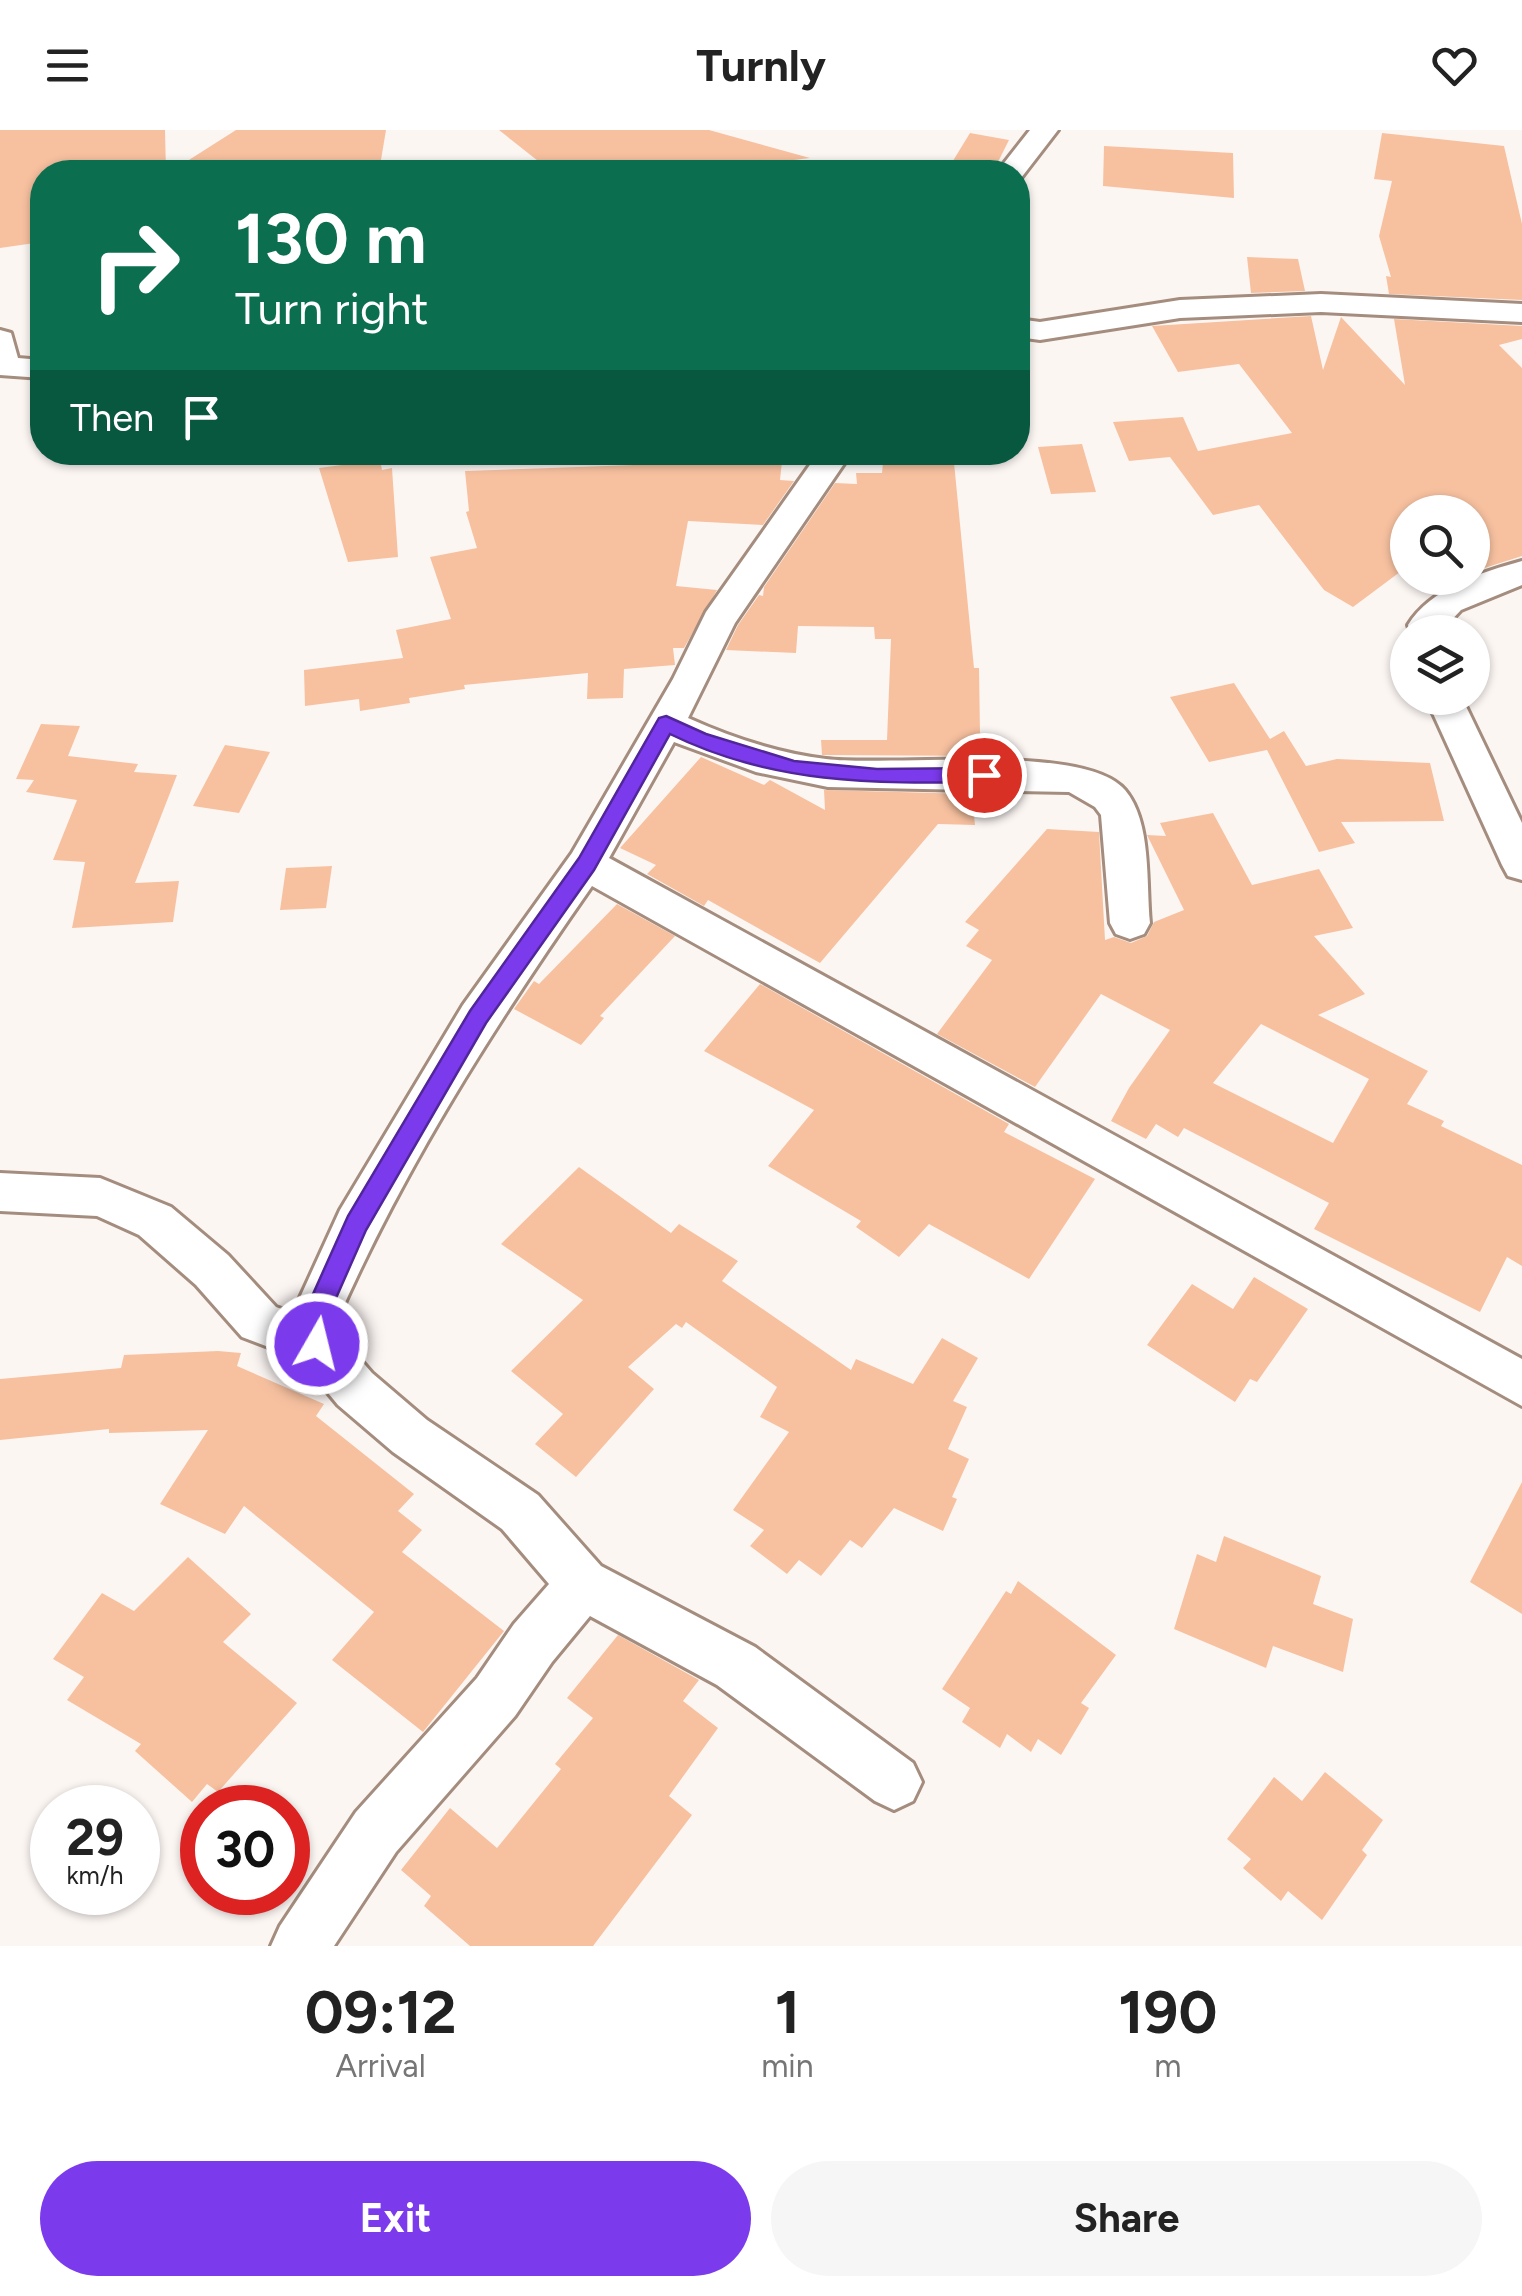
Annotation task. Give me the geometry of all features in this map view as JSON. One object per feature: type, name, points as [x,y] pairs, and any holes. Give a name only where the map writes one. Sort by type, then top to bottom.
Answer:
[{"type":"street","points":[[1006,130],[1042,134]]},
{"type":"street","points":[[1020,160],[1042,134]]},
{"type":"street","points":[[1030,330],[1180,310],[1321,303],[1522,313]]},
{"type":"street","points":[[0,339],[4,367],[30,368]]},
{"type":"street","points":[[827,465],[719,620],[586,864],[478,1017],[356,1224],[312,1323],[317,1344],[355,1389],[396,1424],[520,1512],[583,1584],[736,1666],[894,1782]]},
{"type":"street","points":[[1437,615],[1449,602],[1522,572]]},
{"type":"street","points":[[1452,715],[1522,866]]},
{"type":"street","points":[[666,723],[698,739],[794,769],[868,776],[1078,779],[1109,797],[1120,814],[1130,923]]},
{"type":"street","points":[[586,864],[1522,1384]]},
{"type":"street","points":[[0,1192],[100,1197],[155,1220],[212,1270],[259,1322],[317,1344]]},
{"type":"street","points":[[300,1946],[376,1832],[496,1696],[533,1643],[583,1584]]},
{"type":"building","points":[[0,130],[165,130],[166,160],[30,160],[30,244],[0,248]]},
{"type":"building","points":[[236,130],[386,130],[381,160],[189,160]]},
{"type":"building","points":[[499,130],[709,130],[810,158],[794,160],[537,160]]},
{"type":"building","points":[[970,133],[1009,140],[999,160],[953,160]]},
{"type":"building","points":[[1382,133],[1504,146],[1522,224],[1522,300],[1389,294],[1386,276],[1391,277],[1379,236],[1392,181],[1374,179]]},
{"type":"building","points":[[1104,146],[1233,153],[1234,198],[1103,186]]},
{"type":"building","points":[[1247,257],[1298,259],[1305,291],[1251,293]]},
{"type":"building","points":[[1311,316],[1323,370],[1341,317],[1405,385],[1394,319],[1522,326],[1522,339],[1499,345],[1522,368],[1522,556],[1490,566],[1490,495],[1390,495],[1390,579],[1353,607],[1324,590],[1259,505],[1213,515],[1170,457],[1129,461],[1113,422],[1183,417],[1198,451],[1292,433],[1239,364],[1178,372],[1152,326]]},
{"type":"building","points":[[1082,444],[1096,492],[1051,494],[1038,447]]},
{"type":"building","points":[[782,465],[780,480],[794,481],[763,525],[688,521],[676,586],[717,590],[684,648],[673,648],[675,665],[624,669],[623,698],[587,699],[588,673],[464,685],[465,689],[409,698],[410,703],[360,711],[359,699],[305,706],[304,670],[403,658],[396,630],[451,619],[430,557],[477,548],[466,512],[469,511],[465,471]]},
{"type":"building","points":[[883,465],[954,465],[974,668],[979,668],[980,733],[1002,749],[992,756],[822,755],[821,740],[887,740],[891,639],[875,639],[874,627],[798,626],[796,653],[726,650],[738,625],[759,595],[763,596],[764,587],[835,483],[857,484],[856,473],[882,473]]},
{"type":"building","points":[[319,468],[392,468],[398,557],[348,562]]},
{"type":"building","points":[[1234,683],[1270,739],[1284,731],[1306,766],[1337,759],[1430,763],[1444,821],[1341,822],[1355,843],[1319,852],[1267,750],[1209,762],[1170,697]]},
{"type":"building","points":[[41,724],[80,726],[68,756],[138,764],[134,772],[177,775],[135,883],[179,881],[173,922],[72,928],[85,862],[53,860],[77,800],[26,792],[34,780],[16,779]]},
{"type":"building","points":[[225,745],[270,752],[239,813],[193,806]]},
{"type":"building","points":[[701,757],[764,785],[770,780],[825,810],[824,790],[972,794],[975,825],[938,824],[820,963],[708,900],[704,906],[647,874],[656,865],[620,848]]},
{"type":"building","points":[[1213,813],[1252,885],[1319,869],[1353,928],[1314,936],[1365,994],[1318,1015],[1428,1071],[1407,1104],[1444,1121],[1441,1126],[1522,1165],[1522,1266],[1507,1257],[1480,1312],[1314,1229],[1329,1203],[1184,1128],[1178,1137],[1156,1124],[1146,1139],[1111,1121],[1170,1030],[1101,994],[1035,1087],[937,1034],[992,960],[966,946],[979,930],[965,922],[1047,829],[1099,832],[1105,940],[1114,937],[1131,943],[1147,936],[1154,922],[1184,910],[1147,835],[1166,836],[1160,823]],"holes":[[[1261,1024],[1369,1079],[1333,1143],[1213,1083]]]},
{"type":"building","points":[[332,866],[326,908],[280,910],[286,868]]},
{"type":"building","points":[[617,904],[675,936],[600,1016],[604,1018],[581,1045],[514,1009],[534,981],[539,984]]},
{"type":"building","points":[[760,984],[1009,1124],[1004,1132],[1095,1179],[1029,1279],[929,1224],[899,1257],[856,1227],[861,1221],[768,1166],[814,1110],[704,1051]]},
{"type":"building","points":[[579,1167],[671,1233],[679,1224],[738,1261],[722,1281],[851,1370],[856,1359],[913,1384],[942,1338],[978,1358],[953,1401],[967,1407],[948,1449],[969,1459],[952,1497],[957,1499],[943,1531],[894,1508],[862,1548],[850,1540],[821,1576],[799,1560],[787,1574],[750,1546],[764,1530],[733,1510],[789,1432],[760,1417],[777,1387],[686,1322],[682,1328],[676,1324],[628,1367],[654,1389],[576,1477],[535,1444],[563,1414],[511,1371],[583,1300],[501,1244]]},
{"type":"building","points":[[1254,1277],[1308,1309],[1257,1382],[1250,1379],[1235,1402],[1147,1345],[1192,1284],[1233,1309]]},
{"type":"building","points":[[241,1353],[237,1366],[324,1404],[316,1416],[414,1494],[398,1511],[422,1530],[402,1552],[504,1631],[423,1732],[332,1660],[374,1612],[244,1506],[225,1534],[160,1504],[208,1430],[109,1433],[109,1429],[0,1440],[0,1379],[121,1368],[124,1355]]},
{"type":"building","points":[[1522,1482],[1522,1614],[1470,1582]]},
{"type":"building","points":[[1224,1536],[1321,1576],[1313,1604],[1353,1619],[1343,1672],[1273,1646],[1266,1668],[1174,1629],[1197,1554],[1216,1562]]},
{"type":"building","points":[[188,1557],[251,1614],[223,1642],[297,1703],[224,1785],[180,1785],[180,1791],[135,1751],[141,1744],[67,1700],[84,1677],[53,1659],[102,1593],[134,1611]]},
{"type":"building","points":[[1018,1581],[1116,1655],[1081,1703],[1089,1708],[1061,1755],[1038,1739],[1031,1752],[1007,1734],[1000,1748],[962,1722],[970,1708],[942,1689],[1006,1591],[1011,1594]]},
{"type":"building","points":[[618,1635],[699,1680],[683,1701],[718,1728],[669,1796],[692,1815],[593,1946],[470,1946],[424,1906],[431,1896],[401,1870],[450,1808],[497,1848],[561,1769],[555,1764],[593,1718],[567,1698]]},
{"type":"building","points":[[1325,1772],[1383,1820],[1362,1850],[1367,1855],[1322,1920],[1288,1891],[1281,1901],[1243,1868],[1251,1859],[1227,1839],[1274,1777],[1302,1801]]},
{"type":"route","points":[[317,1344],[312,1323],[356,1224],[478,1017],[586,864],[666,723],[698,739],[794,769],[904,777],[984,775]]}]
